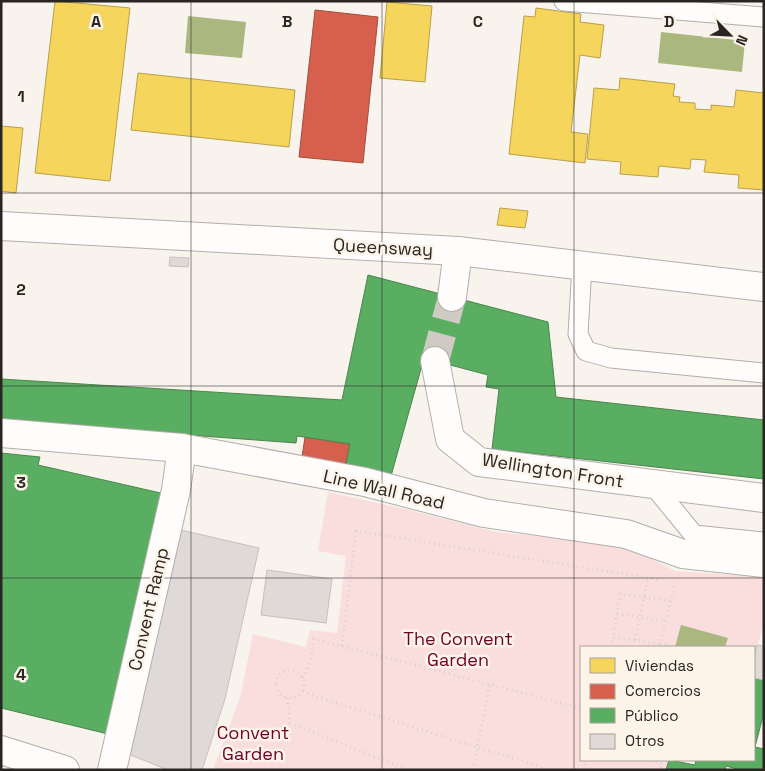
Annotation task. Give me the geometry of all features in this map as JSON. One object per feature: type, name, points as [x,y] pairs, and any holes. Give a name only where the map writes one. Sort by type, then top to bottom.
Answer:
[{"type":"street","name":"Queensway","points":[[1,226],[458,251],[764,287]]},
{"type":"street","points":[[452,297],[458,251]]},
{"type":"street","name":"Wellington Front","points":[[435,361],[450,439],[479,462],[764,498]]},
{"type":"street","name":"Line Wall Road","points":[[1,433],[182,448],[365,482],[484,513],[626,534],[683,554],[764,563]]},
{"type":"street","name":"Convent Ramp","points":[[112,770],[176,490],[182,448]]},
{"type":"street","points":[[1,750],[65,770]]},
{"type":"lane","points":[[564,1],[764,17]]},
{"type":"lane","points":[[582,265],[578,334],[586,351],[611,358],[764,373]]},
{"type":"lane","points":[[653,485],[694,535],[764,542]]},
{"type":"path","points":[[342,646],[356,531],[675,583],[660,644]]},
{"type":"path","points":[[635,640],[648,578]]},
{"type":"path","points":[[611,646],[620,594],[670,601]]},
{"type":"path","points":[[617,614],[666,621]]},
{"type":"path","points":[[613,637],[669,644],[668,646]]},
{"type":"path","points":[[303,678],[310,662],[314,639],[580,708]]},
{"type":"path","points":[[293,670],[301,674],[303,678],[305,683],[303,691],[295,697],[287,698],[277,689],[277,681],[281,674],[293,670]]},
{"type":"path","points":[[473,770],[490,684]]},
{"type":"path","points":[[303,691],[551,770]]},
{"type":"path","points":[[287,698],[290,723],[408,770]]},
{"type":"path","points":[[654,761],[662,764],[661,770]]},
{"type":"green space","name":"The Convent Garden","points":[[328,492],[496,532],[597,543],[635,551],[675,571],[760,577],[764,582],[764,622],[755,655],[755,646],[580,646],[580,761],[669,761],[666,770],[213,770],[240,698],[253,634],[306,647],[310,630],[337,633],[346,556],[318,551]]},
{"type":"shaded area","points":[[188,16],[246,22],[242,58],[185,53]]},
{"type":"shaded area","points":[[661,32],[745,41],[742,72],[658,63]]},
{"type":"shaded area","points":[[681,625],[728,638],[725,646],[675,646]]},
{"type":"building: Viviendas","points":[[55,1],[130,8],[110,181],[35,173]]},
{"type":"building: Viviendas","points":[[387,2],[432,6],[425,82],[380,78]]},
{"type":"building: Viviendas","points":[[536,8],[581,14],[580,22],[604,25],[600,58],[580,55],[571,132],[588,134],[585,163],[509,154],[524,16],[535,17]]},
{"type":"building: Viviendas","points":[[138,73],[295,90],[289,147],[131,130]]},
{"type":"building: Viviendas","points":[[620,78],[675,84],[673,96],[680,97],[679,102],[695,103],[695,109],[711,110],[711,105],[734,107],[736,90],[764,93],[764,190],[738,188],[739,175],[704,172],[706,160],[691,159],[690,169],[659,166],[658,177],[620,174],[621,162],[587,159],[594,88],[619,90]]},
{"type":"building: Viviendas","points":[[1,126],[23,128],[16,193],[1,191]]},
{"type":"building: Viviendas","points":[[500,208],[528,211],[525,228],[497,225]]},
{"type":"building: Comercios","points":[[315,10],[378,17],[363,163],[299,157]]},
{"type":"building: Comercios","points":[[305,437],[350,444],[346,464],[302,457]]},
{"type":"building: Público","points":[[368,275],[548,322],[556,397],[764,420],[764,479],[492,449],[499,389],[486,387],[488,375],[424,358],[391,476],[346,464],[350,444],[297,436],[296,443],[1,421],[1,379],[342,400]]},
{"type":"building: Público","points":[[1,453],[40,457],[38,465],[165,494],[108,734],[1,708]]},
{"type":"building: Público","points":[[755,678],[764,680],[764,712],[755,747]]},
{"type":"building: Público","points":[[755,747],[764,749],[764,770],[741,770],[726,766],[725,770],[666,770],[669,761],[695,765],[696,761],[755,761]]},
{"type":"building: Otros","points":[[170,257],[189,258],[188,267],[169,266]]},
{"type":"building: Otros","points":[[181,530],[259,548],[225,699],[202,770],[168,770],[128,754],[144,676],[148,677],[151,666],[145,664]]},
{"type":"building: Otros","points":[[267,570],[332,579],[326,623],[261,615]]},
{"type":"building: Otros","points":[[757,645],[764,646],[764,680],[755,678]]},
{"type":"tunnel","points":[[435,361],[452,297]]},
{"type":"park label","name":"Convent Garden","points":[[253,742]]}]
